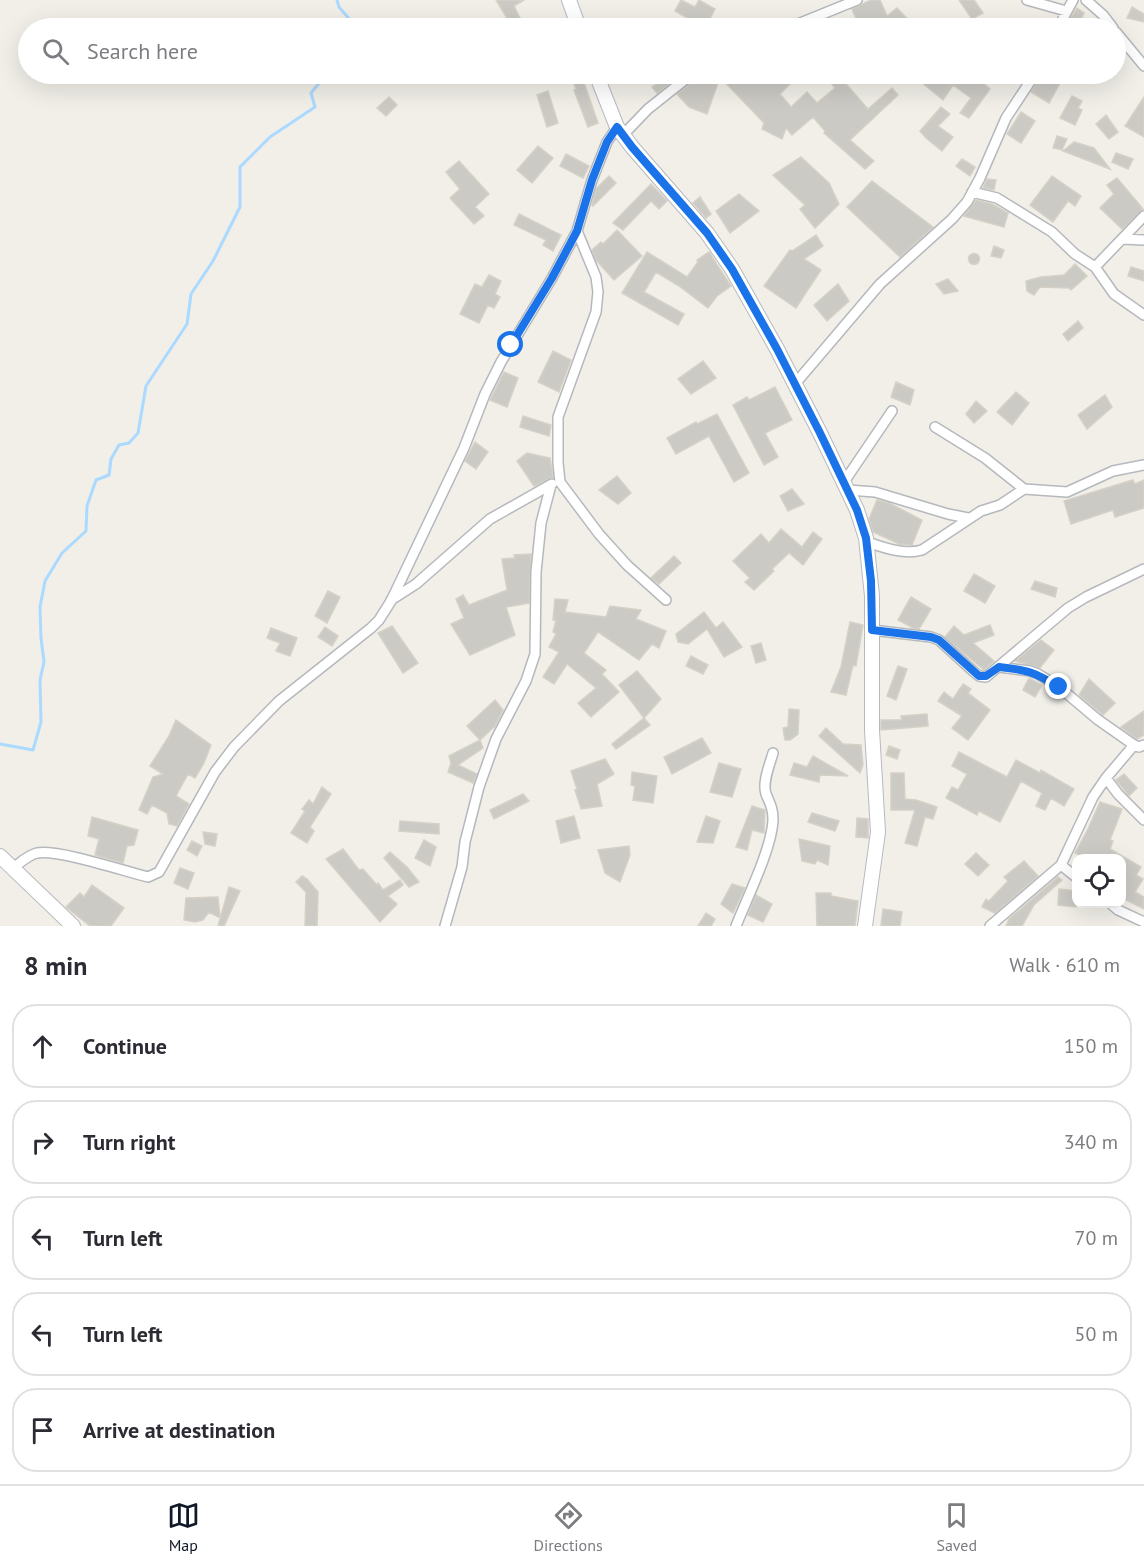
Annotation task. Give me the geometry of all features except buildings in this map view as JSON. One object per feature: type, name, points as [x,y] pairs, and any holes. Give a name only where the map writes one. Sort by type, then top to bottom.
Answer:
[{"type":"street","points":[[569,0],[575,18]]},
{"type":"street","points":[[813,18],[857,0]]},
{"type":"street","points":[[1027,0],[1066,12]]},
{"type":"street","points":[[1063,18],[1073,0]]},
{"type":"street","points":[[1086,0],[1105,18]]},
{"type":"street","points":[[1126,44],[1144,66]]},
{"type":"street","points":[[600,84],[620,131],[707,233],[732,269],[777,349],[857,510],[867,542],[871,576],[872,730],[878,831],[865,926]]},
{"type":"street","points":[[13,868],[28,856],[37,853],[54,854],[154,876],[159,872],[215,772],[234,747],[285,695],[380,620],[464,448],[485,394],[501,362],[552,278],[577,231],[592,180],[607,142],[679,84]]},
{"type":"street","points":[[794,385],[880,284],[952,219],[972,192],[1006,118],[1028,84]]},
{"type":"street","points":[[972,192],[997,198],[1052,232],[1075,254],[1095,267],[1114,294],[1144,315]]},
{"type":"street","points":[[1095,267],[1144,216]]},
{"type":"street","points":[[445,926],[462,867],[465,842],[479,787],[496,739],[526,681],[535,654],[537,562],[541,523],[555,483],[558,463],[558,417],[596,312],[598,292],[593,268],[577,231]]},
{"type":"street","points":[[1123,240],[1144,240]]},
{"type":"street","points":[[846,486],[892,411]]},
{"type":"street","points":[[935,428],[985,458],[1024,489],[1067,492],[1113,471],[1144,465]]},
{"type":"street","points":[[555,483],[627,565],[666,600]]},
{"type":"street","points":[[390,601],[416,584],[490,519],[555,483]]},
{"type":"street","points":[[846,486],[968,518]]},
{"type":"street","points":[[867,542],[913,552],[922,550],[968,518],[1000,504],[1024,489]]},
{"type":"street","points":[[872,630],[939,640],[979,676],[986,676],[1068,608],[1144,569]]},
{"type":"street","points":[[999,667],[1030,670],[1038,674],[1059,687],[1097,719],[1134,745],[1139,747],[1144,745]]},
{"type":"street","points":[[990,926],[1061,865],[1093,797],[1134,745]]},
{"type":"street","points":[[736,926],[768,842],[773,822],[772,804],[765,792],[766,778],[773,753]]},
{"type":"street","points":[[1106,778],[1118,794],[1144,820]]},
{"type":"street","points":[[0,856],[73,926]]},
{"type":"street","points":[[1061,865],[1072,873]]},
{"type":"street","points":[[1116,908],[1144,922]]},
{"type":"waterway","points":[[337,0],[339,7],[348,18]]},
{"type":"waterway","points":[[0,744],[33,750],[41,722],[40,680],[44,662],[40,607],[45,581],[62,553],[86,531],[87,506],[96,480],[109,475],[111,459],[119,445],[129,443],[138,433],[146,386],[187,324],[191,294],[213,261],[240,207],[240,167],[270,137],[315,107],[311,93],[318,84]]},
{"type":"route","points":[[511,345],[552,278],[577,231],[592,180],[607,142],[617,127],[707,233],[732,269],[777,349],[820,433],[857,510],[866,538],[872,596],[872,630],[939,640],[979,676],[986,676],[999,667],[1030,670],[1059,687]]}]
